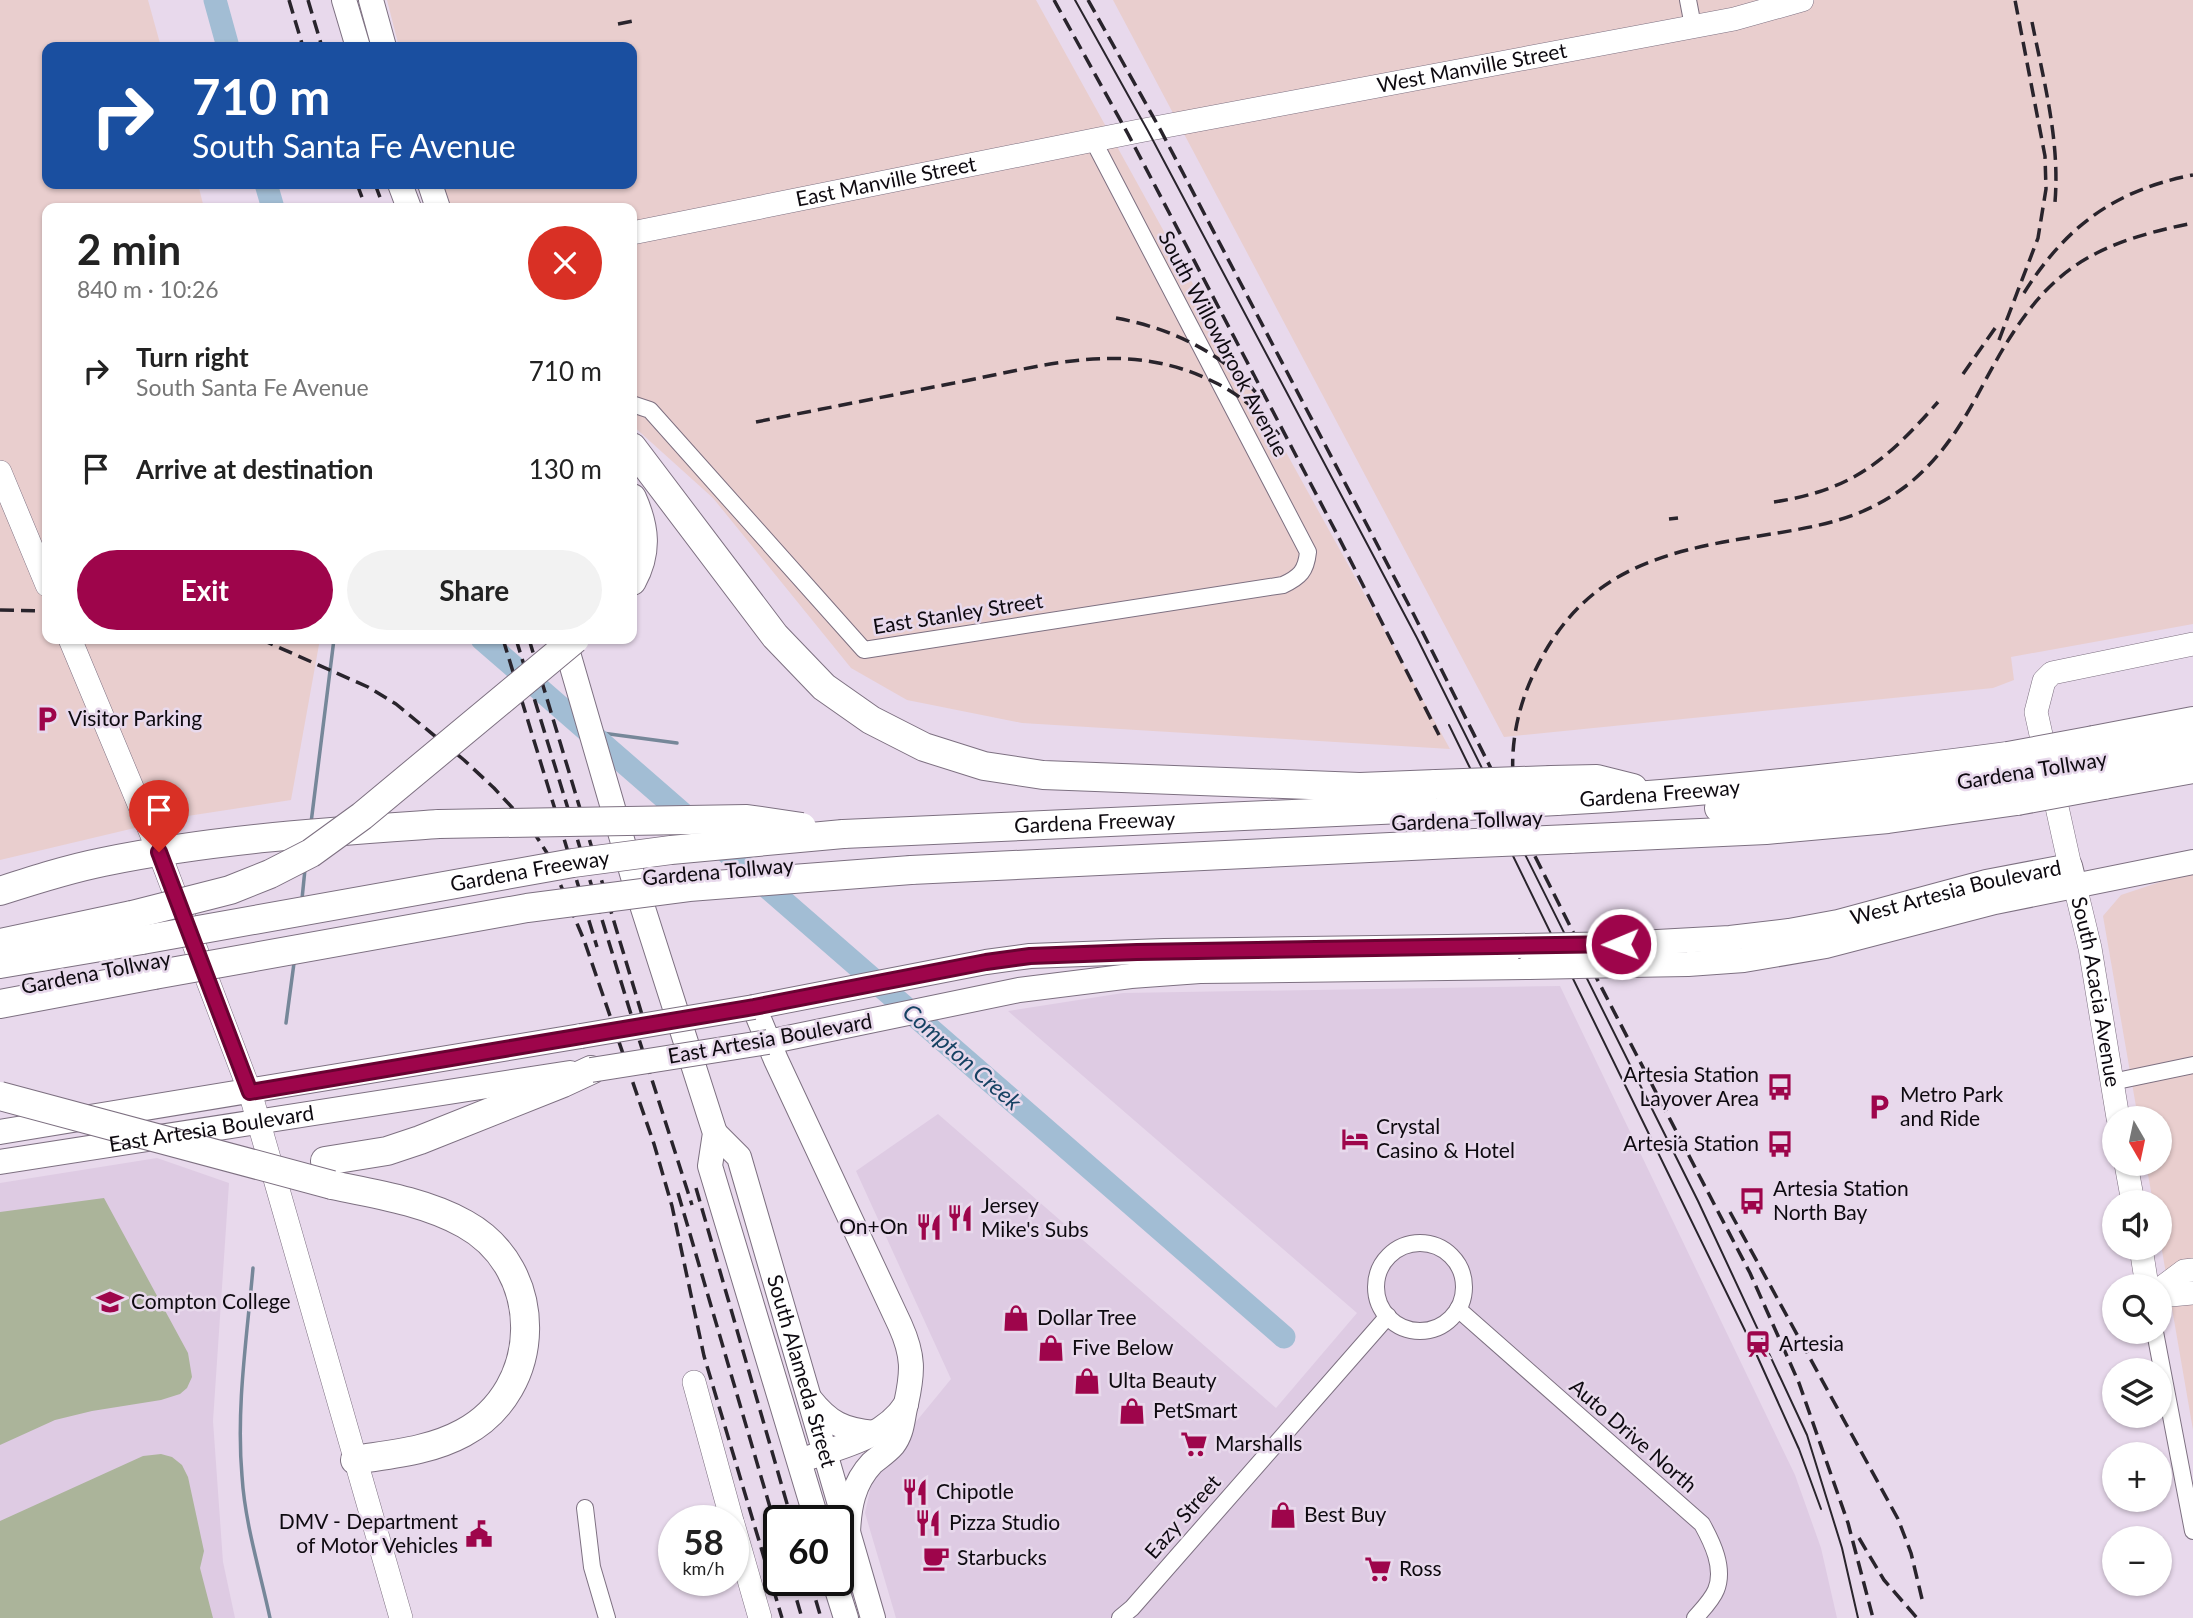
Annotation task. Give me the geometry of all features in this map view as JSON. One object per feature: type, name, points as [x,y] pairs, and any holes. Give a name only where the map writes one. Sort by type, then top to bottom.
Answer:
[{"type":"highway","points":[[637,454],[775,636],[824,687],[871,720],[924,747],[984,766],[1044,775],[1360,787],[1448,814],[1560,809]]},
{"type":"highway","points":[[637,510],[641,519],[643,540],[642,559],[637,570]]},
{"type":"highway","points":[[0,943],[144,948],[230,890],[311,853],[362,816],[569,644]]},
{"type":"highway","name":"Gardena Freeway","points":[[0,964],[903,863],[1358,848],[1448,814],[1560,809],[1766,830],[1875,821],[2013,777],[2099,762],[2193,721]]},
{"type":"highway","name":"Gardena Tollway","points":[[2099,762],[2193,742]]},
{"type":"highway","name":"Gardena Tollway","points":[[2136,779],[2150,760],[2193,752]]},
{"type":"highway","name":"Gardena Freeway","points":[[1560,809],[1597,779],[1663,795],[1848,778],[2013,777],[2099,762],[2136,779],[2193,769]]},
{"type":"highway","name":"Gardena Tollway","points":[[1033,825],[1061,838],[1448,814]]},
{"type":"highway","points":[[0,891],[100,862],[159,852],[278,836],[439,824],[747,819],[857,833]]},
{"type":"highway","name":"Gardena Freeway","points":[[0,1004],[144,948],[573,863],[671,850],[857,833],[1033,825]]},
{"type":"highway","name":"Gardena Tollway","points":[[0,992],[144,948]]},
{"type":"highway","points":[[328,1173],[419,1140],[591,1070]]},
{"type":"highway","points":[[0,1096],[222,1154],[283,1161],[328,1173],[375,1194],[438,1212],[465,1224],[482,1236],[509,1269],[518,1286],[526,1327],[525,1349],[512,1384],[493,1412],[464,1433],[418,1450],[355,1460]]},
{"type":"main road","points":[[344,0],[357,42]]},
{"type":"main road","points":[[371,0],[383,42]]},
{"type":"main road","name":"South Alameda Street","points":[[565,644],[633,877],[715,1133],[710,1166],[768,1351],[812,1505]]},
{"type":"main road","name":"West Artesia Boulevard","points":[[1624,954],[1688,964],[1744,960],[1826,946],[1994,902],[2072,876],[2193,862]]},
{"type":"main road","name":"East Artesia Boulevard","points":[[0,1132],[754,1007],[1030,956],[1170,962],[1624,954]]},
{"type":"main road","name":"East Artesia Boulevard","points":[[0,1162],[591,1070],[771,1050],[1019,990],[1170,962]]},
{"type":"main road","points":[[754,1007],[771,1050],[907,1341],[912,1374],[902,1430],[892,1445],[870,1465],[856,1486],[850,1505]]},
{"type":"main road","name":"South Alameda Street","points":[[715,1133],[739,1157],[840,1505]]},
{"type":"main road","points":[[807,1395],[822,1415],[836,1424],[852,1431],[874,1433]]},
{"type":"main road","points":[[799,1461],[874,1433],[899,1415],[906,1403]]},
{"type":"main road","name":"South Alameda Street","points":[[854,1553],[873,1618]]},
{"type":"main road","points":[[839,1596],[846,1618]]},
{"type":"street","points":[[1688,0],[1692,26]]},
{"type":"street","name":"West Manville Street","points":[[1139,131],[1734,19],[1802,0]]},
{"type":"street","name":"East Manville Street","points":[[637,232],[1139,131]]},
{"type":"street","name":"South Willowbrook Avenue","points":[[1094,142],[1301,538],[1308,552],[1307,567]]},
{"type":"street","name":"East Stanley Street","points":[[637,406],[650,410],[864,650],[1283,584],[1298,578],[1307,567]]},
{"type":"street","points":[[0,472],[42,573]]},
{"type":"street","points":[[72,644],[159,852],[250,1092],[401,1618]]},
{"type":"street","name":"West Artesia Boulevard","points":[[2072,876],[2036,712],[2044,681],[2052,673],[2193,644]]},
{"type":"street","name":"South Acacia Avenue","points":[[2072,876],[2090,948],[2116,1106]]},
{"type":"street","points":[[2112,1082],[2193,1065]]},
{"type":"street","points":[[1428,1243],[1446,1251],[1462,1273],[1464,1292],[1458,1309],[1440,1326],[1424,1330],[1401,1326],[1388,1316],[1379,1301],[1377,1276],[1381,1267],[1392,1252],[1409,1244],[1428,1243]]},
{"type":"street","points":[[2172,1280],[2184,1271],[2193,1270]]},
{"type":"street","points":[[2172,1295],[2193,1293]]},
{"type":"street","name":"Auto Drive North","points":[[1458,1309],[1702,1524],[1713,1543],[1719,1572],[1716,1591],[1695,1618]]},
{"type":"street","name":"Eazy Street","points":[[1120,1618],[1132,1608],[1388,1316]]},
{"type":"street","points":[[2157,1344],[2193,1531]]},
{"type":"street","points":[[694,1382],[728,1505]]},
{"type":"street","points":[[585,1508],[592,1567],[607,1618]]},
{"type":"street","points":[[749,1579],[760,1618]]},
{"type":"shaded area","points":[[0,0],[148,0],[160,42],[42,42],[42,189],[199,189],[203,203],[42,203],[42,644],[319,644],[291,800],[181,817],[0,860]]},
{"type":"shaded area","points":[[387,0],[1036,0],[1450,749],[1022,723],[907,700],[851,668],[713,498],[637,430],[637,203],[449,203],[445,189],[637,189],[637,42],[398,42]]},
{"type":"shaded area","points":[[1113,0],[2193,0],[2193,624],[2011,657],[2014,680],[1993,688],[1504,737]]},
{"type":"shaded area","points":[[2193,871],[2193,1430],[2172,1308],[2172,1274],[2166,1274],[2164,1260],[2172,1260],[2172,1190],[2151,1190],[2148,1176],[2172,1176],[2172,1106],[2136,1106],[2103,916],[2121,895]]},
{"type":"shaded area","points":[[1560,986],[1795,1475],[1821,1548],[1837,1618],[896,1618],[865,1513],[874,1473],[951,1379],[856,1171],[938,1114],[1276,1408],[1357,1313],[1008,1011],[1123,993]]},
{"type":"shaded area","name":"Compton College","points":[[157,1158],[229,1183],[213,1421],[223,1562],[235,1618],[0,1618],[0,1183]]},
{"type":"green space","points":[[104,1198],[188,1353],[192,1377],[187,1388],[180,1394],[55,1420],[0,1445],[0,1212]]},
{"type":"green space","points":[[161,1454],[172,1457],[182,1465],[188,1477],[204,1551],[200,1568],[213,1618],[0,1618],[0,1521],[143,1456]]},
{"type":"waterway","name":"Compton Creek","points":[[215,0],[227,42]]},
{"type":"waterway","name":"Compton Creek","points":[[267,189],[272,203]]},
{"type":"waterway","points":[[311,823],[333,644]]},
{"type":"waterway","name":"Compton Creek","points":[[488,644],[1284,1337]]},
{"type":"waterway","points":[[602,733],[677,743]]},
{"type":"waterway","points":[[302,899],[305,869]]},
{"type":"waterway","points":[[286,1023],[294,963]]},
{"type":"waterway","points":[[253,1268],[243,1372],[241,1450],[246,1512],[270,1618]]},
{"type":"tram line","points":[[1075,0],[1148,131],[1417,638],[1698,1201],[1807,1435],[1842,1548],[1858,1618]]},
{"type":"tram line","points":[[1449,725],[1754,1349],[1799,1449],[1821,1509]]},
{"type":"railway","points":[[289,0],[302,42]]},
{"type":"railway","points":[[308,0],[321,42]]},
{"type":"railway","points":[[1054,0],[1128,134],[1439,735]]},
{"type":"railway","points":[[1088,0],[1160,129],[1414,615],[1583,952],[1750,1273],[1799,1383],[1848,1523],[1873,1618]]},
{"type":"railway","points":[[1999,340],[2038,238],[2046,189],[2045,156],[2015,0]]},
{"type":"railway","points":[[618,24],[633,21]]},
{"type":"railway","points":[[2032,22],[2053,134],[2055,202]]},
{"type":"railway","points":[[2024,293],[2057,248],[2095,215],[2140,190],[2193,175]]},
{"type":"railway","points":[[359,189],[364,203]]},
{"type":"railway","points":[[377,189],[382,203]]},
{"type":"railway","points":[[1520,814],[1513,779],[1513,762],[1516,726],[1526,691],[1552,640],[1598,590],[1625,573],[1655,560],[1722,542],[1836,521],[1889,498],[1919,475],[1941,451],[1969,410],[2025,316],[2066,272],[2091,256],[2120,243],[2193,223]]},
{"type":"railway","points":[[1116,318],[1156,328],[1194,344],[1228,366],[1258,395]]},
{"type":"railway","points":[[1963,374],[1998,324]]},
{"type":"railway","points":[[756,422],[1053,364],[1117,358],[1149,361],[1181,369],[1214,382],[1250,405],[1279,435]]},
{"type":"railway","points":[[1774,502],[1826,489],[1866,469],[1885,456],[1938,402]]},
{"type":"railway","points":[[1669,519],[1678,518]]},
{"type":"railway","points":[[0,610],[42,611]]},
{"type":"railway","points":[[271,644],[368,687],[396,704],[494,788],[531,828],[547,853],[584,940],[654,1144],[672,1206],[704,1356],[782,1618]]},
{"type":"railway","points":[[505,644],[597,947]]},
{"type":"railway","points":[[518,644],[692,1205]]},
{"type":"railway","points":[[531,644],[646,1028]]},
{"type":"railway","points":[[696,1188],[787,1505]]},
{"type":"railway","points":[[678,1193],[769,1505]]},
{"type":"railway","points":[[1730,1212],[1898,1519],[1911,1553],[1922,1599]]},
{"type":"railway","points":[[1859,1538],[1884,1580],[1917,1618]]},
{"type":"railway","points":[[796,1596],[802,1618]]},
{"type":"railway","points":[[815,1596],[821,1618]]},
{"type":"place","name":"Visitor Parking","points":[[47,719]]},
{"type":"place","name":"Artesia Station Layover Area","points":[[1780,1087]]},
{"type":"place","name":"Metro Park and Ride","points":[[1879,1107]]},
{"type":"place","name":"Crystal Casino & Hotel","points":[[1355,1139]]},
{"type":"place","name":"Artesia Station","points":[[1780,1144]]},
{"type":"place","name":"Artesia Station North Bay","points":[[1752,1201]]},
{"type":"place","name":"Jersey Mike's Subs","points":[[960,1218]]},
{"type":"place","name":"On+On","points":[[929,1227]]},
{"type":"place","name":"Compton College","points":[[110,1302]]},
{"type":"place","name":"Dollar Tree","points":[[1016,1318]]},
{"type":"place","name":"Artesia","points":[[1758,1344]]},
{"type":"place","name":"Five Below","points":[[1051,1348]]},
{"type":"place","name":"Ulta Beauty","points":[[1087,1381]]},
{"type":"place","name":"PetSmart","points":[[1132,1411]]},
{"type":"place","name":"Marshalls","points":[[1194,1444]]},
{"type":"place","name":"Chipotle","points":[[915,1492]]},
{"type":"place","name":"Best Buy","points":[[1283,1515]]},
{"type":"place","name":"Pizza Studio","points":[[928,1523]]},
{"type":"place","name":"DMV - Department of Motor Vehicles","points":[[479,1534]]},
{"type":"place","name":"Starbucks","points":[[936,1558]]},
{"type":"place","name":"Ross","points":[[1378,1569]]},
{"type":"route","points":[[159,852],[250,1092],[754,1007],[1030,956],[1621,944]]}]
